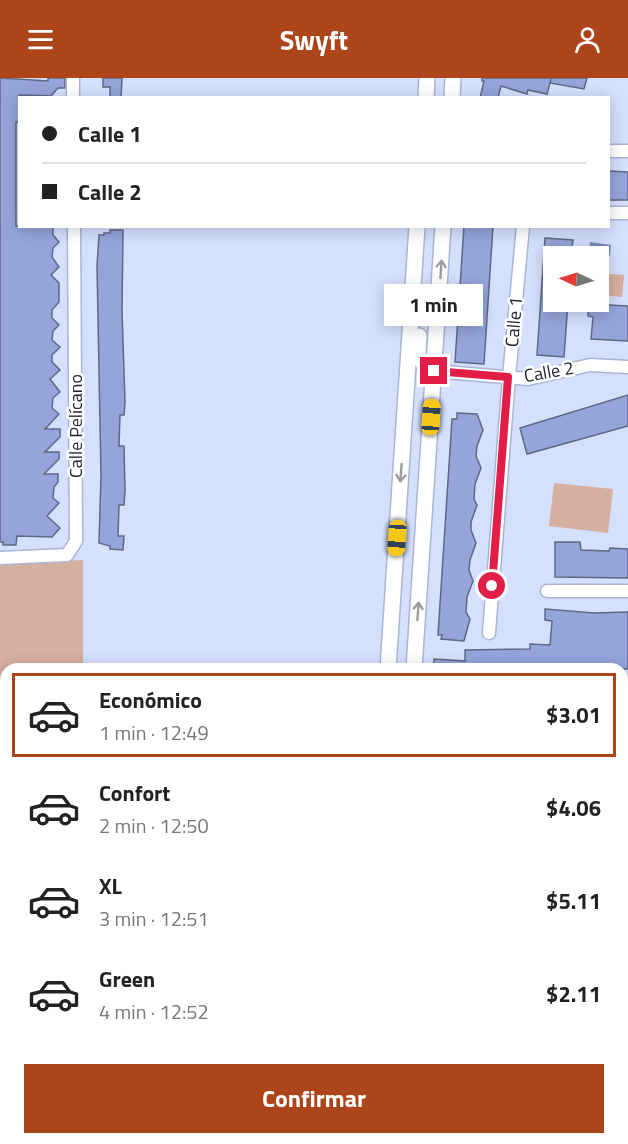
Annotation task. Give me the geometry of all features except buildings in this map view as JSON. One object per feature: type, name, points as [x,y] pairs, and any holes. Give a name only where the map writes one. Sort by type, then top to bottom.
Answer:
[{"type":"street","points":[[73,78],[74,96]]},
{"type":"street","points":[[426,96],[427,78]]},
{"type":"street","points":[[452,96],[453,78]]},
{"type":"street","points":[[610,151],[628,151]]},
{"type":"street","points":[[610,213],[628,213]]},
{"type":"street","name":"Calle Pelícano","points":[[0,558],[67,555],[76,541],[74,228]]},
{"type":"street","points":[[388,663],[417,228]]},
{"type":"street","points":[[414,663],[443,228]]},
{"type":"street","name":"Calle 1","points":[[489,633],[508,377],[523,228]]},
{"type":"street","points":[[414,271],[421,285],[418,355],[426,368],[434,371]]},
{"type":"street","name":"Calle 2","points":[[434,371],[528,379],[590,365],[628,367]]},
{"type":"street","points":[[402,451],[412,424],[414,387],[420,378],[434,371]]},
{"type":"street","points":[[547,591],[628,591]]},
{"type":"shaded area","points":[[609,274],[624,275],[622,297],[609,296]]},
{"type":"shaded area","points":[[554,483],[613,489],[608,533],[549,526]]},
{"type":"shaded area","points":[[83,560],[83,663],[0,663],[0,563]]},
{"type":"water","points":[[590,242],[611,245],[610,256],[609,246],[590,246]]},
{"type":"route","points":[[434,371],[508,377],[492,586]]}]
